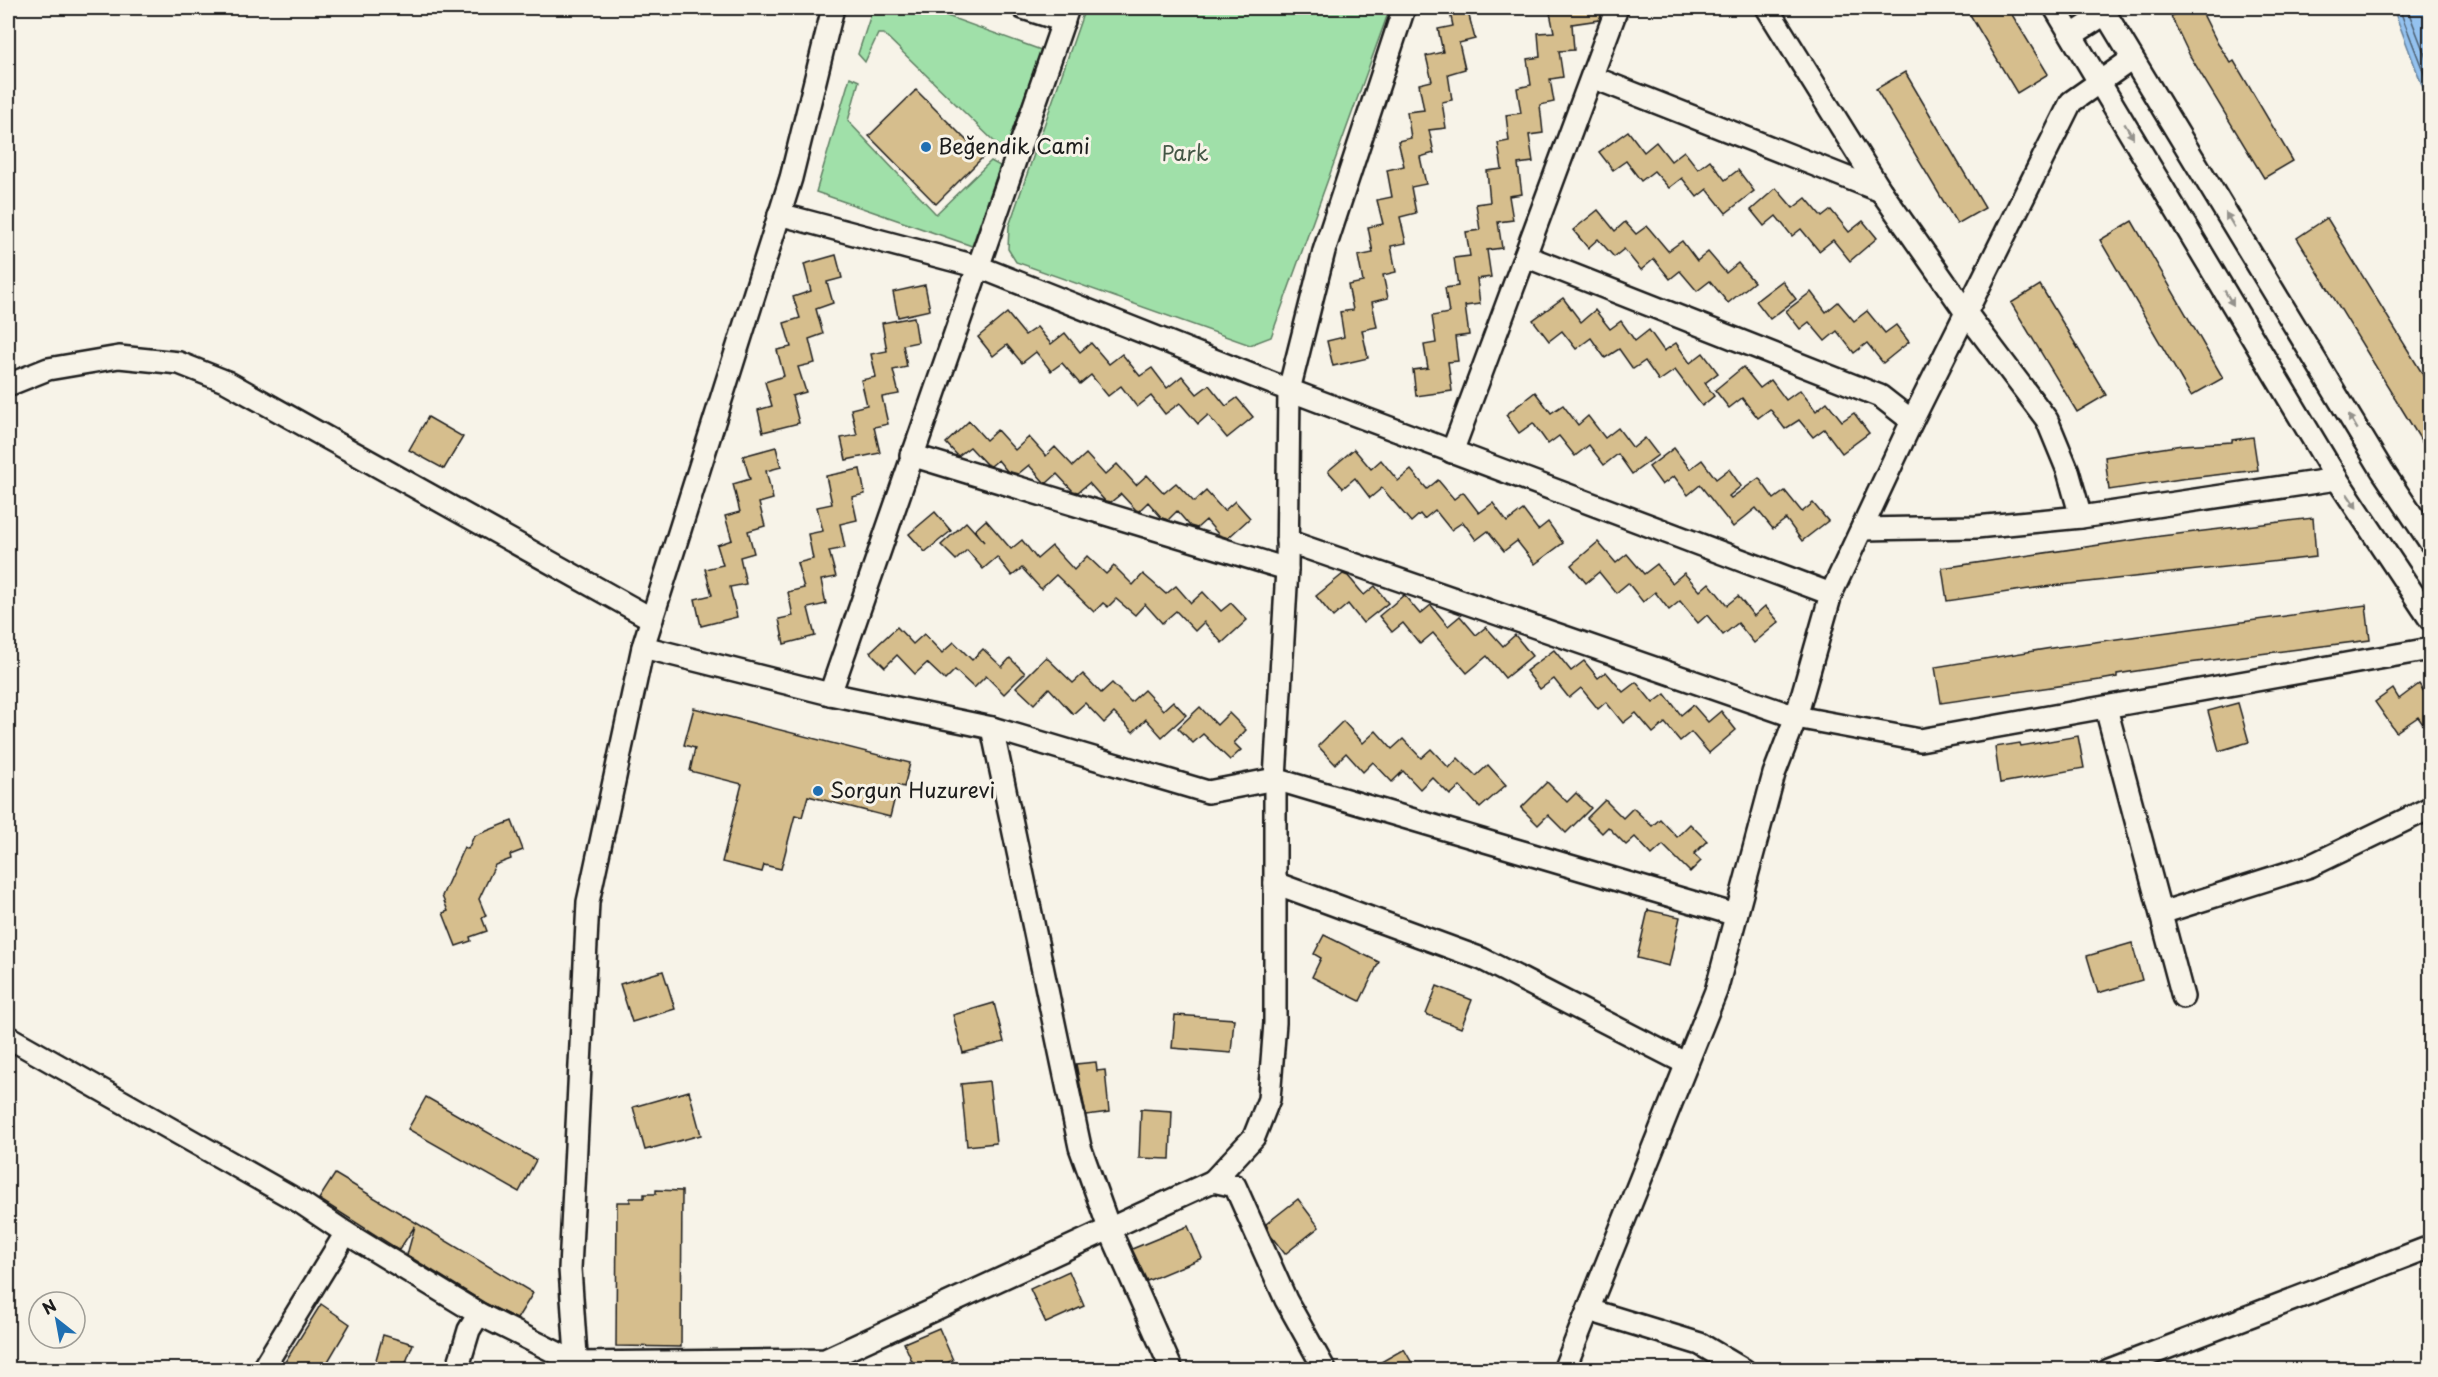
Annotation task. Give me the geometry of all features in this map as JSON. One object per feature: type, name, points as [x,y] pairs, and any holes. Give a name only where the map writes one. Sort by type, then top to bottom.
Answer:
[{"type":"street","points":[[577,1366],[570,1269],[588,902],[643,647],[791,178],[833,8]]},
{"type":"street","points":[[830,694],[911,455],[979,267],[1066,14],[1023,8]]},
{"type":"street","points":[[8,1037],[300,1202],[346,1233],[479,1314],[577,1366],[826,1365],[1109,1228],[1213,1181],[1254,1137],[1269,1099],[1275,1023],[1275,779],[1287,569],[1289,390],[1324,251],[1404,8]]},
{"type":"street","points":[[1452,452],[1617,8]]},
{"type":"street","points":[[1767,8],[1881,191],[2047,420],[2068,471],[2081,517]]},
{"type":"street","points":[[2055,8],[2337,479],[2430,619]]},
{"type":"street","points":[[2072,35],[2104,11],[2382,470],[2430,542]]},
{"type":"street","points":[[1564,1370],[1716,992],[1774,774],[1796,717],[1831,594],[1912,421],[1968,314],[2071,102],[2132,58]]},
{"type":"street","points":[[1592,77],[1881,191]]},
{"type":"street","points":[[780,214],[979,267],[1289,390],[1831,594]]},
{"type":"street","points":[[1525,256],[1880,396],[1912,421]]},
{"type":"street","points":[[8,385],[48,369],[119,357],[179,363],[227,382],[652,619]]},
{"type":"street","points":[[911,455],[1287,569]]},
{"type":"street","points":[[1862,529],[1976,527],[2081,517],[2337,479]]},
{"type":"street","points":[[1287,542],[1796,717],[1920,740],[2430,649]]},
{"type":"street","points":[[643,647],[830,694],[992,728],[1208,792],[1275,779],[1736,915]]},
{"type":"street","points":[[2106,708],[2183,997]]},
{"type":"street","points":[[992,728],[1080,1147],[1109,1228],[1172,1370]]},
{"type":"street","points":[[2161,913],[2310,866],[2430,808]]},
{"type":"street","points":[[1275,883],[1482,959],[1687,1064]]},
{"type":"street","points":[[1213,1181],[1235,1186],[1286,1300],[1325,1370]]},
{"type":"street","points":[[262,1370],[346,1233]]},
{"type":"street","points":[[2109,1370],[2430,1247]]},
{"type":"street","points":[[1589,1310],[1700,1344],[1744,1370]]},
{"type":"street","points":[[457,1370],[470,1330],[479,1314]]},
{"type":"green space","points":[[873,8],[925,8],[1041,50],[1005,152],[884,34],[878,34],[865,62],[858,54]]},
{"type":"green space","name":"Park","points":[[1085,8],[1390,8],[1271,337],[1250,345],[1016,262],[1008,249],[1009,226]]},
{"type":"green space","points":[[850,77],[859,81],[848,121],[936,214],[991,161],[1000,166],[972,246],[816,192]]},
{"type":"water","points":[[2393,8],[2430,8],[2430,106]]},
{"type":"building","points":[[1449,8],[1467,8],[1475,39],[1459,43],[1465,69],[1448,74],[1452,100],[1442,102],[1446,128],[1429,130],[1434,153],[1420,157],[1426,184],[1411,187],[1416,213],[1400,217],[1406,243],[1391,246],[1396,272],[1383,275],[1388,298],[1372,302],[1377,327],[1362,330],[1368,358],[1333,366],[1327,341],[1344,337],[1340,312],[1353,310],[1348,285],[1363,282],[1358,256],[1373,253],[1368,227],[1383,224],[1377,200],[1392,197],[1387,170],[1404,166],[1398,141],[1411,138],[1407,112],[1424,110],[1419,84],[1432,81],[1426,56],[1443,52],[1438,29],[1453,26]]},
{"type":"building","points":[[1549,8],[1604,8],[1599,20],[1572,24],[1574,50],[1559,51],[1563,77],[1550,79],[1554,102],[1540,105],[1543,133],[1529,135],[1533,162],[1518,164],[1522,194],[1509,196],[1513,220],[1498,222],[1502,248],[1487,250],[1491,277],[1477,279],[1480,304],[1465,306],[1469,335],[1455,337],[1458,361],[1448,362],[1452,391],[1416,396],[1413,370],[1428,368],[1424,345],[1436,343],[1432,316],[1449,313],[1445,288],[1458,286],[1454,258],[1470,256],[1466,232],[1480,230],[1476,204],[1490,202],[1487,171],[1502,169],[1498,143],[1509,141],[1506,115],[1521,113],[1517,88],[1531,85],[1527,59],[1540,57],[1538,33],[1554,32]]},
{"type":"building","points":[[1966,8],[2008,8],[2048,74],[2017,93]]},
{"type":"building","points":[[2180,8],[2200,8],[2218,44],[2231,63],[2234,61],[2293,161],[2264,178],[2190,56],[2171,16],[2179,13]]},
{"type":"building","points":[[1905,72],[1985,208],[1957,224],[1876,89]]},
{"type":"building","name":"Beğendik Cami","points":[[916,90],[983,157],[936,204],[869,136]]},
{"type":"building","points":[[1628,131],[1644,152],[1656,142],[1671,161],[1684,151],[1698,169],[1710,160],[1725,180],[1738,170],[1754,191],[1726,213],[1707,189],[1697,197],[1682,178],[1669,188],[1654,171],[1641,181],[1626,161],[1613,170],[1599,152]]},
{"type":"building","points":[[1776,188],[1793,208],[1806,198],[1822,217],[1831,210],[1849,232],[1863,221],[1877,238],[1850,261],[1833,240],[1819,251],[1801,229],[1792,236],[1776,216],[1764,226],[1751,210]]},
{"type":"building","points":[[1598,210],[1615,231],[1625,222],[1636,234],[1647,226],[1668,251],[1682,241],[1697,261],[1708,252],[1726,273],[1738,263],[1754,282],[1728,303],[1710,281],[1697,291],[1680,271],[1670,279],[1654,259],[1641,270],[1624,249],[1614,257],[1598,239],[1588,248],[1573,230]]},
{"type":"building","points":[[2327,218],[2430,386],[2430,455],[2297,238]]},
{"type":"building","points":[[2132,221],[2223,378],[2191,396],[2100,240]]},
{"type":"building","points":[[836,255],[842,278],[827,282],[833,303],[816,309],[823,334],[809,339],[815,363],[798,367],[806,392],[792,396],[799,423],[763,432],[758,410],[772,406],[765,382],[784,376],[777,350],[791,347],[784,323],[800,318],[793,297],[811,291],[804,264]]},
{"type":"building","points":[[1782,281],[1796,299],[1770,319],[1756,301]]},
{"type":"building","points":[[925,285],[930,310],[898,317],[893,292]]},
{"type":"building","points":[[2040,285],[2106,395],[2077,412],[2011,303]]},
{"type":"building","points":[[1811,292],[1826,312],[1838,302],[1854,321],[1867,311],[1885,333],[1896,325],[1909,342],[1883,363],[1867,343],[1854,353],[1837,331],[1825,341],[1809,322],[1800,329],[1786,311]]},
{"type":"building","points":[[1563,298],[1581,322],[1595,310],[1610,329],[1621,321],[1635,341],[1649,330],[1664,351],[1676,343],[1690,363],[1703,353],[1718,373],[1705,383],[1714,396],[1702,406],[1675,370],[1659,381],[1645,361],[1633,369],[1619,349],[1605,358],[1591,338],[1576,349],[1562,331],[1549,341],[1533,320]]},
{"type":"building","points":[[1007,313],[1025,335],[1037,327],[1051,344],[1065,333],[1080,352],[1091,343],[1109,364],[1122,354],[1140,376],[1152,368],[1167,388],[1182,376],[1197,394],[1209,385],[1226,406],[1237,398],[1253,417],[1227,438],[1208,415],[1198,424],[1180,403],[1165,414],[1151,396],[1137,407],[1121,386],[1108,396],[1091,375],[1080,384],[1062,363],[1051,371],[1036,352],[1022,363],[1007,345],[993,356],[978,337]]},
{"type":"building","points":[[914,317],[918,342],[903,345],[907,367],[893,370],[899,394],[882,397],[888,424],[874,427],[880,453],[846,460],[841,438],[857,435],[851,409],[867,405],[861,380],[876,377],[871,354],[887,351],[882,323]]},
{"type":"building","points":[[1743,367],[1760,388],[1771,380],[1786,400],[1800,390],[1816,411],[1827,402],[1842,421],[1854,413],[1869,433],[1842,453],[1824,429],[1813,437],[1799,420],[1785,429],[1770,409],[1758,418],[1742,398],[1729,408],[1715,390]]},
{"type":"building","points":[[1535,392],[1551,413],[1563,405],[1578,425],[1588,416],[1605,438],[1618,428],[1633,448],[1645,438],[1658,455],[1632,474],[1618,454],[1604,465],[1589,445],[1575,456],[1559,436],[1548,444],[1533,423],[1519,433],[1506,415]]},
{"type":"building","points":[[428,417],[463,437],[444,469],[409,450]]},
{"type":"building","points":[[969,421],[986,440],[997,430],[1015,450],[1029,437],[1046,456],[1055,447],[1073,466],[1086,454],[1105,475],[1117,464],[1136,485],[1147,475],[1164,493],[1176,483],[1194,502],[1206,491],[1224,511],[1235,501],[1250,518],[1228,538],[1219,535],[1206,520],[1197,528],[1190,526],[1177,511],[1168,520],[1162,518],[1148,502],[1139,511],[1121,494],[1111,502],[1105,501],[1089,483],[1078,492],[1073,491],[1057,474],[1047,483],[1044,482],[1029,465],[1018,474],[1007,471],[998,460],[991,466],[986,464],[970,447],[958,456],[946,443]]},
{"type":"building","points":[[2253,437],[2258,470],[2109,490],[2105,457],[2182,445],[2232,442],[2232,440]]},
{"type":"building","points":[[776,447],[781,467],[766,471],[773,499],[759,503],[765,526],[748,531],[754,553],[740,557],[746,584],[730,587],[737,617],[701,626],[695,599],[712,595],[705,569],[723,565],[717,545],[732,540],[725,516],[740,512],[733,484],[750,479],[743,456]]},
{"type":"building","points":[[1674,448],[1690,469],[1702,460],[1716,479],[1729,469],[1741,486],[1729,496],[1731,498],[1759,478],[1774,499],[1785,491],[1802,512],[1813,503],[1828,521],[1802,541],[1786,519],[1773,529],[1756,508],[1733,527],[1700,485],[1688,495],[1674,476],[1662,485],[1649,467]]},
{"type":"building","points":[[1354,449],[1371,469],[1381,460],[1398,481],[1411,470],[1427,489],[1438,480],[1454,499],[1463,492],[1479,513],[1493,503],[1507,522],[1523,510],[1538,530],[1548,522],[1563,543],[1535,564],[1517,541],[1504,551],[1488,531],[1476,540],[1463,522],[1451,530],[1435,510],[1424,519],[1420,514],[1411,522],[1382,488],[1370,498],[1355,478],[1343,488],[1328,471]]},
{"type":"building","points":[[860,469],[865,494],[852,497],[857,520],[840,524],[845,548],[829,551],[836,577],[821,580],[826,604],[808,608],[815,636],[784,644],[779,619],[793,616],[788,592],[804,588],[797,563],[813,559],[808,534],[823,531],[817,507],[832,504],[826,476]]},
{"type":"building","points":[[935,512],[951,531],[925,552],[909,534]]},
{"type":"building","points":[[2313,518],[2316,557],[2043,587],[1947,601],[1942,568],[2161,536]]},
{"type":"building","points":[[986,520],[1011,549],[1022,540],[1037,559],[1052,546],[1074,570],[1087,556],[1106,574],[1114,566],[1133,585],[1143,574],[1166,594],[1176,586],[1191,603],[1203,592],[1221,611],[1231,603],[1247,620],[1222,643],[1204,622],[1195,631],[1176,611],[1162,623],[1145,604],[1135,615],[1116,599],[1108,607],[1103,603],[1094,612],[1056,575],[1041,589],[1022,568],[1012,576],[997,557],[983,569],[967,550],[956,560],[941,545],[966,522],[984,542],[975,530]]},
{"type":"building","points":[[1598,542],[1616,563],[1627,554],[1644,574],[1657,564],[1672,583],[1684,573],[1700,591],[1709,583],[1727,605],[1738,596],[1754,616],[1765,606],[1779,622],[1754,643],[1738,623],[1723,635],[1707,615],[1698,623],[1680,601],[1669,610],[1655,592],[1643,602],[1628,583],[1616,593],[1599,572],[1586,583],[1571,565]]},
{"type":"building","points":[[1343,574],[1348,576],[1364,595],[1375,586],[1388,603],[1363,623],[1348,604],[1333,617],[1316,596]]},
{"type":"building","points":[[1404,595],[1420,614],[1431,605],[1448,626],[1460,616],[1476,635],[1486,627],[1503,646],[1515,635],[1532,656],[1505,678],[1487,656],[1467,673],[1433,633],[1420,644],[1403,623],[1392,632],[1379,616]]},
{"type":"building","points":[[2366,605],[2370,640],[2189,663],[2117,674],[2117,677],[2100,680],[1941,703],[1935,667],[2058,647]]},
{"type":"building","points":[[897,627],[913,644],[924,634],[942,653],[954,642],[972,660],[983,649],[1002,667],[1010,658],[1025,673],[1004,694],[986,676],[974,688],[955,670],[945,680],[927,663],[915,674],[897,655],[885,667],[870,652]]},
{"type":"building","points":[[1554,650],[1571,671],[1584,661],[1598,678],[1606,672],[1623,692],[1636,682],[1653,703],[1665,694],[1681,715],[1693,705],[1708,722],[1721,711],[1736,730],[1709,753],[1691,732],[1680,741],[1665,723],[1653,733],[1636,713],[1623,723],[1606,702],[1598,709],[1581,688],[1569,698],[1554,679],[1540,689],[1526,671]]},
{"type":"building","points":[[1046,657],[1073,683],[1083,674],[1101,693],[1112,683],[1131,702],[1144,690],[1163,710],[1173,701],[1186,715],[1162,737],[1146,719],[1133,732],[1114,713],[1104,723],[1085,703],[1073,714],[1049,688],[1034,704],[1016,687]]},
{"type":"building","points":[[2419,684],[2430,701],[2430,734],[2418,717],[2396,732],[2375,702],[2393,689],[2399,699]]},
{"type":"building","points":[[2238,703],[2249,742],[2219,751],[2208,711]]},
{"type":"building","points":[[1200,707],[1217,725],[1229,713],[1246,730],[1234,743],[1241,750],[1230,760],[1203,734],[1193,743],[1178,728]]},
{"type":"building","name":"Sorgun Huzurevi","points":[[694,708],[910,763],[904,787],[898,785],[890,817],[808,796],[802,817],[795,815],[781,869],[764,865],[762,872],[722,862],[742,784],[690,771],[695,748],[684,745]]},
{"type":"building","points":[[1343,721],[1363,743],[1376,731],[1392,749],[1403,739],[1421,758],[1431,749],[1449,768],[1458,758],[1476,776],[1488,765],[1506,785],[1480,808],[1460,786],[1450,795],[1432,777],[1420,789],[1403,771],[1392,782],[1373,762],[1363,772],[1346,753],[1335,764],[1318,746]]},
{"type":"building","points":[[2078,736],[2084,768],[2000,783],[1995,747],[2020,743],[2021,746]]},
{"type":"building","points":[[1547,782],[1567,802],[1576,793],[1591,808],[1566,833],[1548,815],[1538,825],[1521,808]]},
{"type":"building","points":[[1605,800],[1623,818],[1633,808],[1652,826],[1660,819],[1677,837],[1690,824],[1707,841],[1694,854],[1701,861],[1690,872],[1663,845],[1652,855],[1635,837],[1626,845],[1608,827],[1602,833],[1587,818]]},
{"type":"building","points":[[512,821],[523,850],[510,855],[511,859],[495,865],[479,899],[486,916],[482,918],[487,931],[470,937],[471,941],[456,946],[443,913],[448,911],[442,896],[464,847],[468,849],[474,836]]},
{"type":"building","points":[[1648,910],[1680,917],[1669,966],[1637,958]]},
{"type":"building","points":[[1324,935],[1379,962],[1360,1001],[1312,977],[1321,958],[1314,954]]},
{"type":"building","points":[[2132,943],[2142,980],[2098,993],[2087,956]]},
{"type":"building","points":[[663,971],[675,1009],[632,1022],[620,984]]},
{"type":"building","points":[[1437,986],[1472,1000],[1461,1028],[1426,1014]]},
{"type":"building","points":[[994,1003],[1004,1042],[963,1053],[953,1015]]},
{"type":"building","points":[[1175,1015],[1234,1019],[1231,1053],[1172,1048]]},
{"type":"building","points":[[1096,1062],[1097,1071],[1105,1070],[1109,1112],[1086,1115],[1076,1064]]},
{"type":"building","points":[[989,1081],[996,1143],[967,1146],[961,1084]]},
{"type":"building","points":[[689,1091],[701,1135],[645,1150],[633,1107]]},
{"type":"building","points":[[426,1097],[536,1160],[519,1192],[408,1129]]},
{"type":"building","points":[[1141,1109],[1172,1111],[1170,1159],[1139,1158]]},
{"type":"building","points":[[335,1174],[533,1293],[517,1319],[485,1303],[407,1255],[415,1226],[399,1250],[319,1199]]},
{"type":"building","points":[[656,1190],[682,1191],[681,1347],[616,1346],[617,1202],[630,1202],[630,1198],[644,1198],[644,1194],[656,1194]]},
{"type":"building","points":[[1298,1199],[1319,1227],[1285,1254],[1271,1236],[1266,1224]]},
{"type":"building","points":[[1188,1226],[1202,1258],[1147,1281],[1132,1249]]},
{"type":"building","points":[[1069,1271],[1084,1306],[1046,1323],[1030,1289]]},
{"type":"building","points":[[321,1304],[350,1324],[323,1370],[280,1370]]},
{"type":"building","points":[[939,1328],[953,1360],[931,1370],[916,1370],[904,1343]]},
{"type":"building","points":[[383,1335],[413,1344],[403,1370],[373,1370]]},
{"type":"building","points":[[1404,1349],[1416,1370],[1367,1370]]},
{"type":"place","name":"Beğendik Cami","points":[[926,147]]},
{"type":"place","name":"Sorgun Huzurevi","points":[[818,791]]}]
